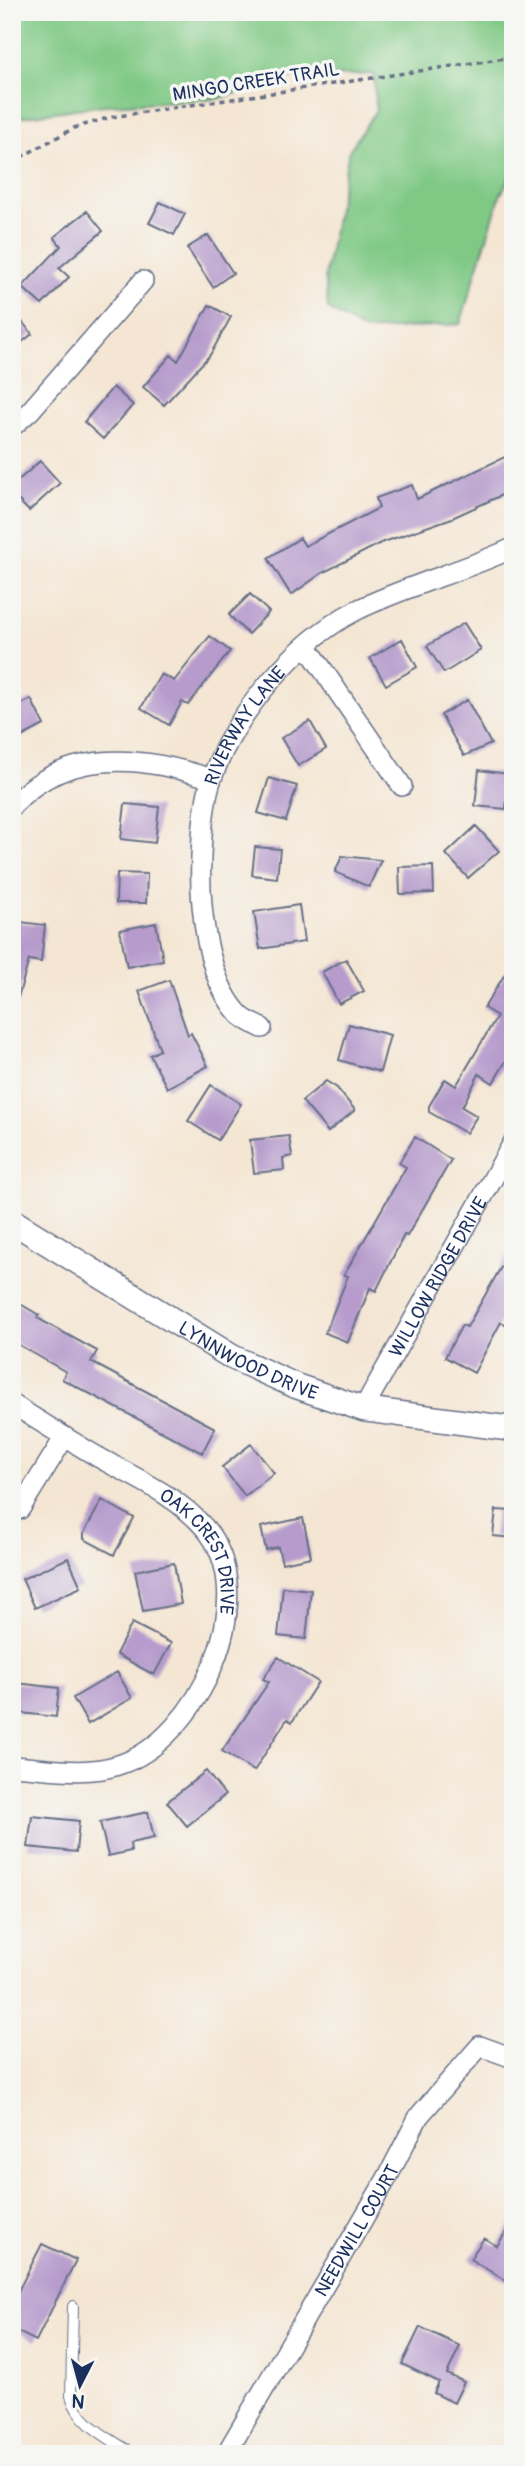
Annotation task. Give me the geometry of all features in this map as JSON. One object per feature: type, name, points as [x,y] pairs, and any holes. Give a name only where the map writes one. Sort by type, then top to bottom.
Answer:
[{"type":"street","points":[[12,427],[30,411],[143,281]]},
{"type":"street","name":"RIVERWAY LANE","points":[[262,1028],[240,1015],[223,990],[204,929],[199,870],[211,779],[268,683],[306,645],[354,612],[513,548]]},
{"type":"street","points":[[306,645],[402,786]]},
{"type":"street","points":[[12,806],[52,775],[86,764],[124,759],[171,766],[211,779]]},
{"type":"street","name":"WILLOW RIDGE DRIVE","points":[[363,1409],[513,1143]]},
{"type":"street","name":"LYNNWOOD DRIVE","points":[[12,1221],[232,1357],[296,1386],[363,1409],[513,1429]]},
{"type":"street","name":"OAK CREST DRIVE","points":[[12,1404],[64,1438],[175,1500],[206,1529],[226,1569],[229,1614],[214,1663],[176,1727],[148,1752],[117,1766],[76,1770],[12,1766]]},
{"type":"street","points":[[20,1509],[64,1438]]},
{"type":"street","name":"NEEDWILL COURT","points":[[226,2454],[387,2178],[419,2116],[480,2046],[513,2059]]},
{"type":"lane","points":[[73,2306],[71,2396],[74,2407],[80,2417],[133,2454]]},
{"type":"path","name":"MINGO CREEK TRAIL","points":[[12,162],[74,128],[111,117],[513,57]]},
{"type":"green space","points":[[12,12],[513,12],[513,170],[500,196],[460,324],[365,331],[328,309],[325,276],[349,151],[376,110],[374,74],[282,78],[218,99],[104,105],[12,118]]},
{"type":"building","points":[[160,202],[185,214],[174,235],[149,223]]},
{"type":"building","points":[[87,211],[103,231],[59,268],[69,277],[42,305],[22,287],[61,246],[54,237]]},
{"type":"building","points":[[208,235],[233,273],[213,287],[187,248]]},
{"type":"building","points":[[209,305],[231,317],[210,355],[164,405],[143,387],[171,355],[178,361]]},
{"type":"building","points":[[12,309],[32,334],[12,350]]},
{"type":"building","points":[[113,387],[133,405],[103,439],[84,422]]},
{"type":"building","points":[[513,453],[513,490],[452,518],[381,543],[322,573],[291,595],[268,558],[300,538],[305,546],[379,508],[376,498],[412,485],[417,499]]},
{"type":"building","points":[[40,461],[60,483],[29,511],[12,494],[12,486]]},
{"type":"building","points":[[250,594],[269,612],[248,634],[229,615]]},
{"type":"building","points":[[464,623],[481,650],[444,673],[427,646]]},
{"type":"building","points":[[210,636],[230,651],[188,705],[182,702],[169,725],[141,708],[161,674],[174,681]]},
{"type":"building","points":[[402,639],[417,667],[386,685],[370,658]]},
{"type":"building","points":[[31,699],[44,725],[12,742],[12,709]]},
{"type":"building","points":[[467,700],[491,744],[464,756],[441,715]]},
{"type":"building","points":[[310,721],[326,749],[298,766],[281,738]]},
{"type":"building","points":[[479,770],[509,774],[506,809],[475,806]]},
{"type":"building","points":[[269,778],[297,786],[286,821],[258,813]]},
{"type":"building","points":[[125,804],[159,807],[155,843],[121,839]]},
{"type":"building","points":[[476,826],[499,851],[468,878],[446,854]]},
{"type":"building","points":[[255,847],[280,849],[277,878],[252,875]]},
{"type":"building","points":[[342,856],[381,860],[369,887],[335,872]]},
{"type":"building","points":[[433,866],[434,893],[400,894],[399,867]]},
{"type":"building","points":[[117,873],[147,874],[146,903],[116,903]]},
{"type":"building","points":[[299,905],[304,942],[260,949],[254,912]]},
{"type":"building","points":[[12,921],[45,925],[41,962],[29,960],[16,1004],[12,1004]]},
{"type":"building","points":[[156,923],[163,960],[127,967],[120,930]]},
{"type":"building","points":[[346,959],[364,991],[339,1004],[322,972]]},
{"type":"building","points":[[513,961],[513,1049],[493,1083],[479,1074],[462,1107],[477,1116],[466,1133],[429,1112],[429,1106],[445,1079],[456,1086],[497,1016],[484,1008]]},
{"type":"building","points":[[169,980],[188,1035],[191,1033],[208,1066],[167,1088],[150,1055],[160,1050],[139,991]]},
{"type":"building","points":[[349,1024],[390,1035],[380,1072],[339,1060]]},
{"type":"building","points":[[326,1081],[337,1088],[355,1110],[328,1132],[302,1101]]},
{"type":"building","points":[[211,1085],[241,1104],[218,1140],[188,1121]]},
{"type":"building","points":[[289,1136],[292,1156],[283,1158],[284,1170],[254,1173],[250,1140]]},
{"type":"building","points":[[415,1137],[451,1160],[407,1236],[404,1235],[376,1291],[370,1288],[348,1342],[325,1333],[348,1276],[344,1275],[406,1167],[399,1163]]},
{"type":"building","points":[[513,1246],[513,1328],[501,1322],[474,1373],[445,1357],[462,1325],[467,1327]]},
{"type":"building","points":[[12,1299],[39,1315],[37,1318],[97,1351],[91,1362],[215,1428],[202,1453],[62,1379],[66,1372],[12,1341]]},
{"type":"building","points":[[251,1444],[274,1473],[245,1496],[222,1467]]},
{"type":"building","points":[[102,1500],[134,1518],[114,1555],[84,1539],[84,1533]]},
{"type":"building","points":[[496,1510],[513,1511],[513,1538],[493,1536]]},
{"type":"building","points":[[303,1518],[311,1557],[282,1563],[278,1547],[266,1550],[261,1527]]},
{"type":"building","points":[[68,1558],[81,1587],[35,1608],[22,1579]]},
{"type":"building","points":[[174,1563],[181,1604],[143,1611],[135,1571]]},
{"type":"building","points":[[283,1587],[311,1590],[306,1639],[278,1636]]},
{"type":"building","points":[[132,1623],[171,1643],[154,1675],[116,1654]]},
{"type":"building","points":[[278,1657],[318,1682],[292,1722],[287,1719],[254,1771],[222,1751],[269,1682],[263,1679]]},
{"type":"building","points":[[117,1672],[132,1698],[88,1724],[73,1698]]},
{"type":"building","points":[[16,1683],[59,1688],[56,1717],[13,1712]]},
{"type":"building","points":[[206,1771],[225,1795],[187,1826],[167,1802]]},
{"type":"building","points":[[148,1812],[154,1838],[130,1843],[131,1851],[108,1856],[100,1822]]},
{"type":"building","points":[[32,1816],[79,1821],[76,1852],[28,1847]]},
{"type":"building","points":[[513,2221],[513,2285],[470,2259],[484,2238],[497,2246]]},
{"type":"building","points":[[42,2244],[76,2260],[36,2341],[12,2329],[12,2303]]},
{"type":"building","points":[[420,2327],[460,2346],[447,2374],[464,2382],[454,2403],[434,2393],[439,2382],[402,2364]]},
{"type":"waterway","points":[[450,12],[474,12]]}]
